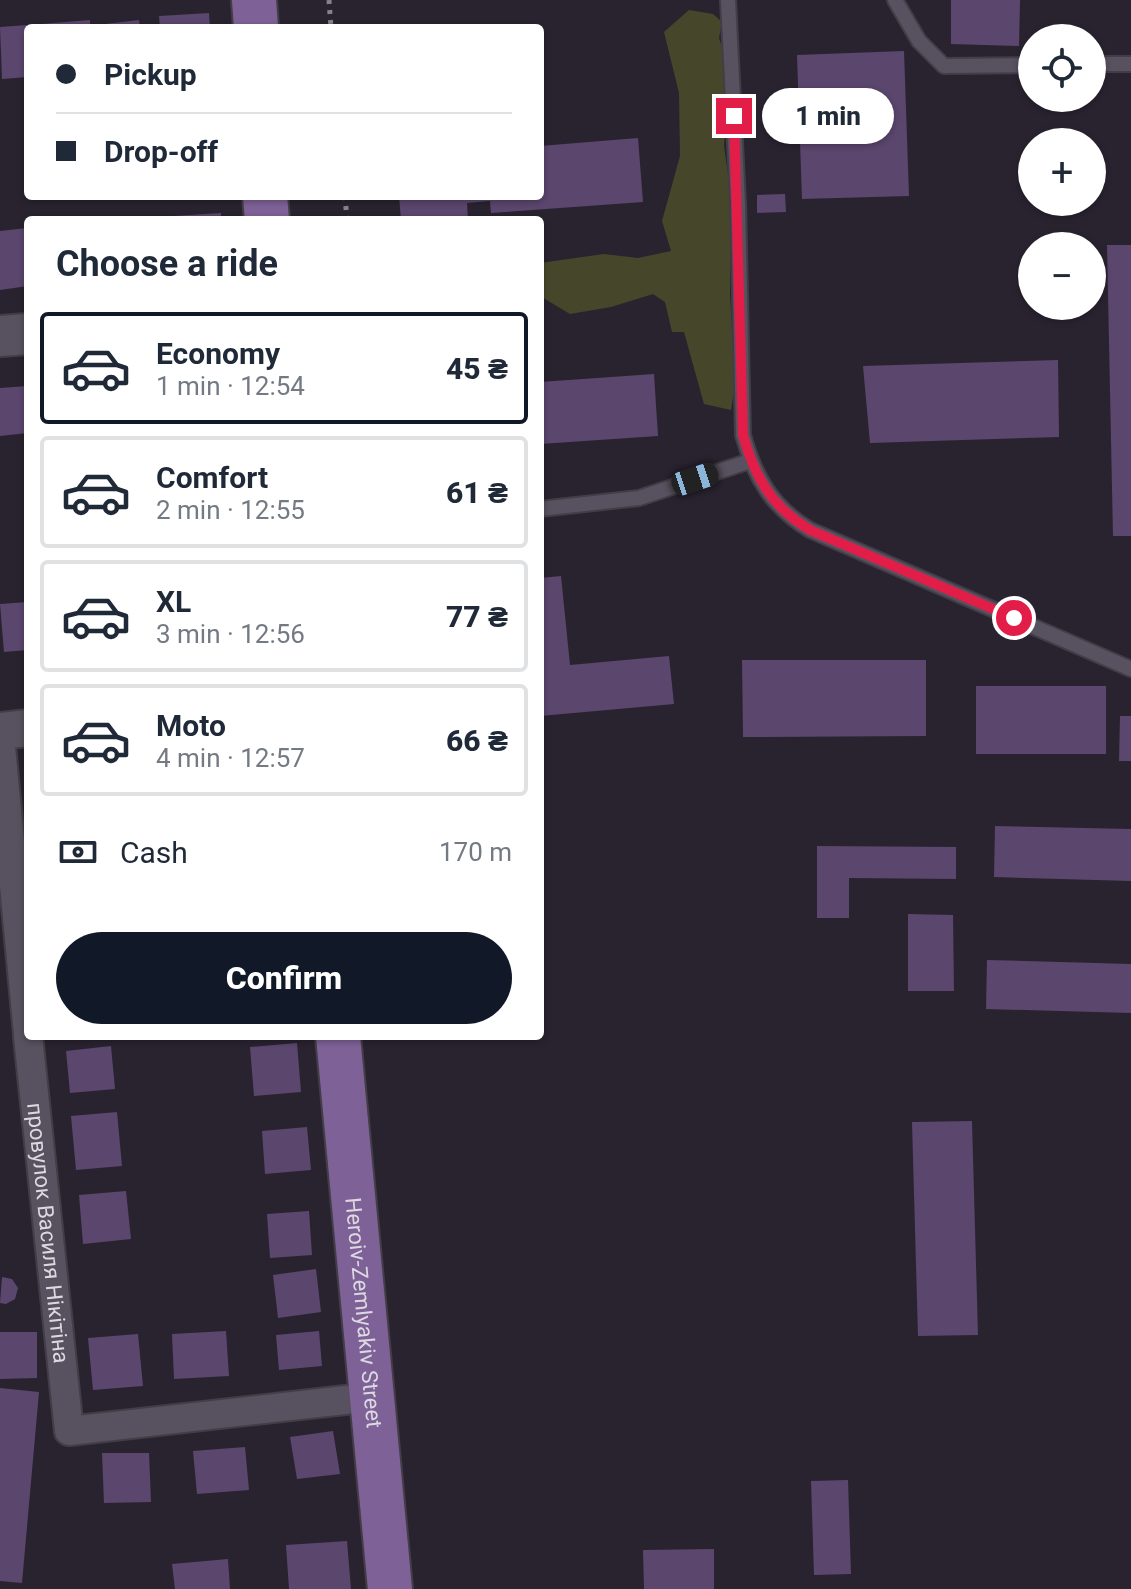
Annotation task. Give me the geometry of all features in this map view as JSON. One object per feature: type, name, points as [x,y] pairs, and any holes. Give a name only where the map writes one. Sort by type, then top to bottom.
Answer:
[{"type":"main road","points":[[254,0],[256,24]]},
{"type":"main road","points":[[0,336],[24,334]]},
{"type":"main road","name":"Heroiv-Zemlyakiv Street","points":[[338,1040],[390,1589]]},
{"type":"street","points":[[0,734],[24,729]]},
{"type":"street","name":"провулок Василя Нікітіна","points":[[0,734],[24,992]]},
{"type":"street","name":"провулок Василя Нікітіна","points":[[29,1040],[69,1431],[372,1397]]},
{"type":"lane","points":[[728,0],[738,203],[743,435],[750,461],[765,488],[788,516],[810,530],[1131,669]]},
{"type":"lane","points":[[895,0],[919,41],[944,66],[1018,65]]},
{"type":"lane","points":[[1106,64],[1131,64]]},
{"type":"lane","points":[[544,509],[639,498],[750,461]]},
{"type":"path","points":[[329,0],[331,24]]},
{"type":"green space","points":[[689,10],[713,14],[722,22],[719,38],[729,68],[724,146],[731,196],[730,294],[735,385],[731,410],[704,404],[684,332],[672,332],[665,302],[653,294],[611,307],[570,314],[544,298],[544,262],[604,254],[638,258],[671,251],[662,221],[680,156],[679,93],[664,32]]},
{"type":"building","points":[[951,0],[1020,0],[1018,46],[951,44]]},
{"type":"building","points":[[209,13],[210,24],[160,24],[159,16]]},
{"type":"building","points":[[90,20],[90,24],[41,24]]},
{"type":"building","points":[[139,20],[140,24],[105,24]]},
{"type":"building","points":[[24,25],[24,77],[2,79],[0,27]]},
{"type":"building","points":[[904,51],[909,196],[802,199],[797,55]]},
{"type":"building","points":[[638,138],[643,202],[491,213],[490,201],[467,203],[468,216],[401,216],[399,200],[544,200],[544,146]]},
{"type":"building","points":[[785,194],[786,212],[757,213],[757,195]]},
{"type":"building","points":[[221,213],[221,216],[174,216]]},
{"type":"building","points":[[24,228],[24,287],[0,290],[0,231]]},
{"type":"building","points":[[1107,245],[1131,245],[1131,536],[1113,536]]},
{"type":"building","points":[[1058,360],[1059,437],[870,443],[863,366]]},
{"type":"building","points":[[654,374],[658,436],[544,444],[544,382]]},
{"type":"building","points":[[24,386],[24,433],[0,436],[0,388]]},
{"type":"building","points":[[561,576],[570,665],[669,656],[674,704],[544,716],[544,578]]},
{"type":"building","points":[[24,602],[24,650],[4,652],[0,604]]},
{"type":"building","points":[[742,660],[926,660],[926,736],[743,737]]},
{"type":"building","points":[[976,686],[1106,686],[1106,754],[976,754]]},
{"type":"building","points":[[1120,716],[1131,716],[1131,761],[1119,761]]},
{"type":"building","points":[[995,826],[1131,829],[1131,881],[994,877]]},
{"type":"building","points":[[817,846],[956,847],[956,879],[849,878],[849,918],[817,918]]},
{"type":"building","points":[[908,914],[953,915],[954,991],[908,991]]},
{"type":"building","points":[[987,960],[1131,964],[1131,1013],[986,1009]]},
{"type":"building","points":[[297,1043],[301,1092],[254,1096],[250,1047]]},
{"type":"building","points":[[111,1046],[115,1089],[70,1093],[66,1051]]},
{"type":"building","points":[[117,1112],[122,1166],[76,1170],[71,1116]]},
{"type":"building","points":[[972,1121],[978,1335],[918,1336],[912,1122]]},
{"type":"building","points":[[307,1127],[311,1170],[265,1174],[262,1131]]},
{"type":"building","points":[[126,1191],[131,1239],[83,1244],[79,1195]]},
{"type":"building","points":[[309,1211],[312,1255],[270,1258],[267,1214]]},
{"type":"building","points":[[316,1269],[321,1312],[278,1318],[273,1275]]},
{"type":"building","points":[[2,1277],[12,1279],[18,1288],[15,1299],[6,1304],[0,1303]]},
{"type":"building","points":[[226,1331],[229,1376],[174,1379],[172,1334]]},
{"type":"building","points":[[319,1331],[322,1366],[279,1370],[276,1335]]},
{"type":"building","points":[[0,1332],[37,1332],[37,1378],[0,1379]]},
{"type":"building","points":[[138,1334],[143,1386],[93,1390],[88,1338]]},
{"type":"building","points":[[0,1388],[39,1392],[22,1583],[0,1581]]},
{"type":"building","points":[[333,1431],[340,1474],[297,1479],[290,1437]]},
{"type":"building","points":[[245,1447],[249,1490],[197,1494],[193,1451]]},
{"type":"building","points":[[102,1453],[149,1453],[151,1502],[104,1503]]},
{"type":"building","points":[[848,1480],[851,1574],[814,1575],[811,1481]]},
{"type":"building","points":[[347,1541],[351,1589],[289,1589],[286,1545]]},
{"type":"building","points":[[714,1549],[714,1589],[644,1589],[643,1550]]},
{"type":"building","points":[[228,1559],[230,1589],[175,1589],[172,1564]]},
{"type":"route","points":[[734,116],[743,435],[750,461],[765,488],[788,516],[810,530],[1014,618]]}]
